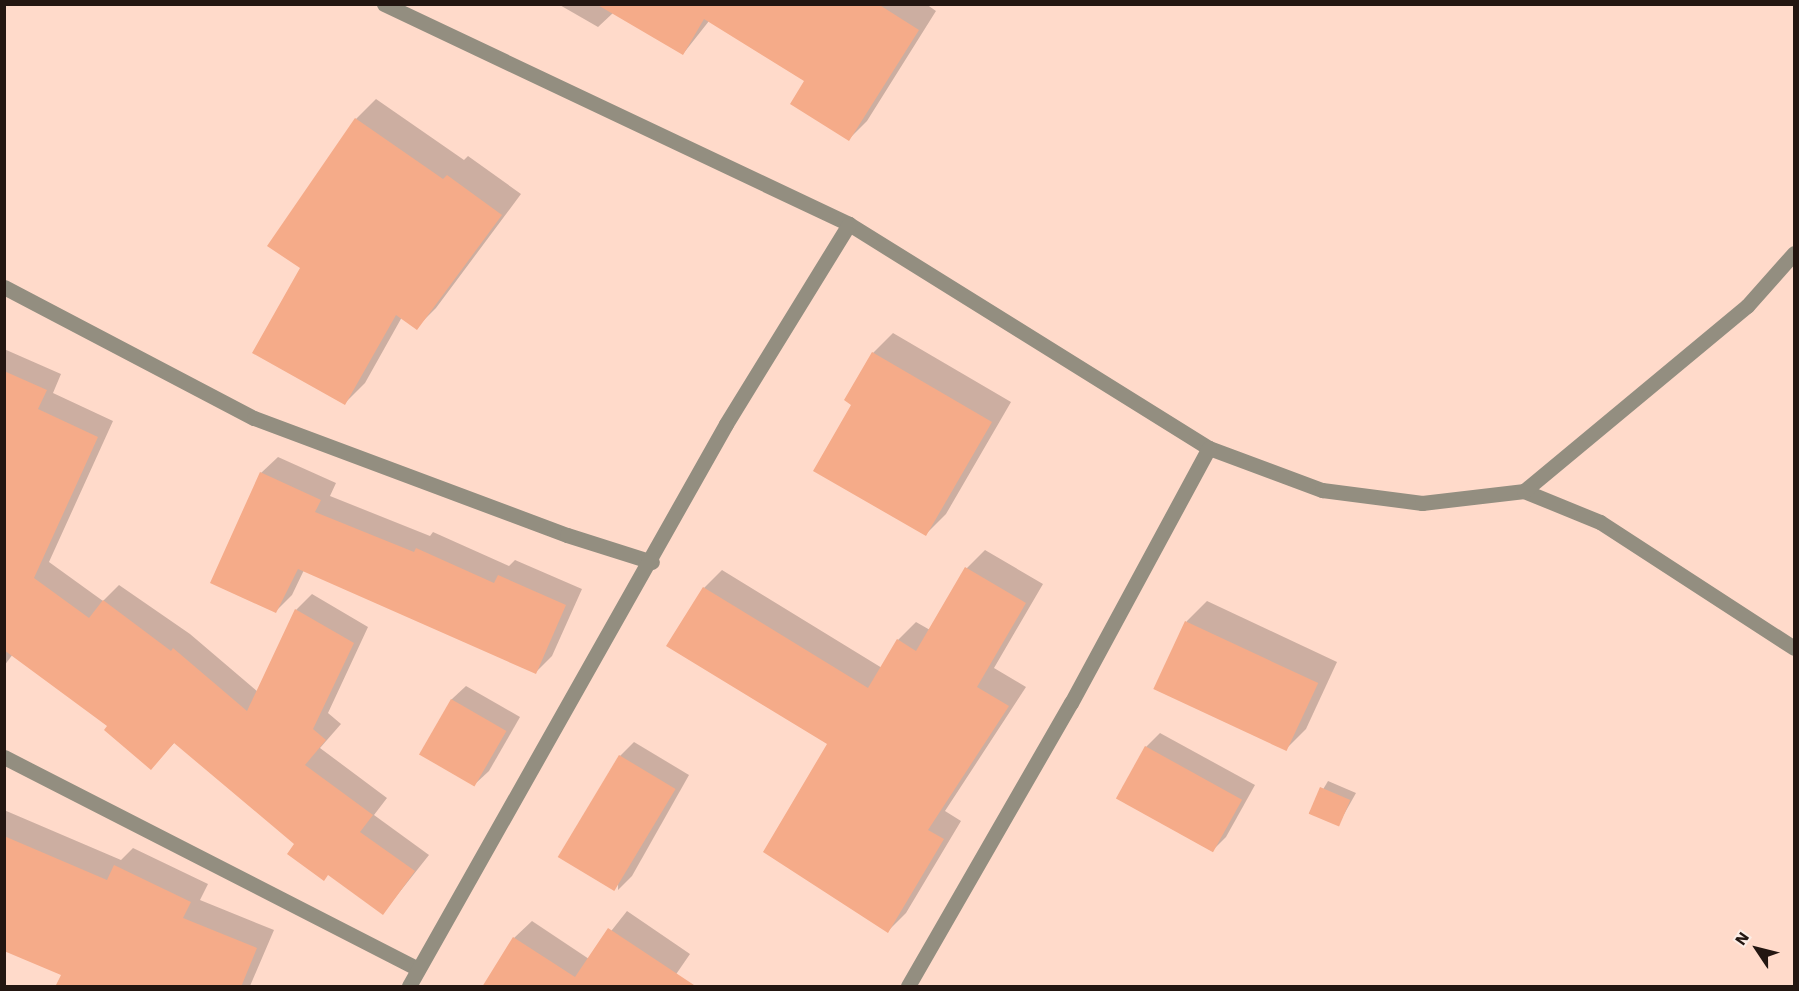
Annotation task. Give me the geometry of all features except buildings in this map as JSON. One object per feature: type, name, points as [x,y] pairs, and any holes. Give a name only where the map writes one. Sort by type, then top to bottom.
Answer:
[{"type":"street","points":[[384,4],[849,224],[1209,448],[1322,490],[1422,503],[1524,490],[1600,522],[1794,648]]},
{"type":"street","points":[[409,987],[651,562],[726,424],[849,224]]},
{"type":"street","points":[[1524,490],[1747,306],[1794,253]]},
{"type":"street","points":[[4,287],[254,418],[567,535],[651,562]]},
{"type":"street","points":[[908,987],[1071,703],[1209,448]]},
{"type":"street","points":[[4,757],[418,969]]}]
